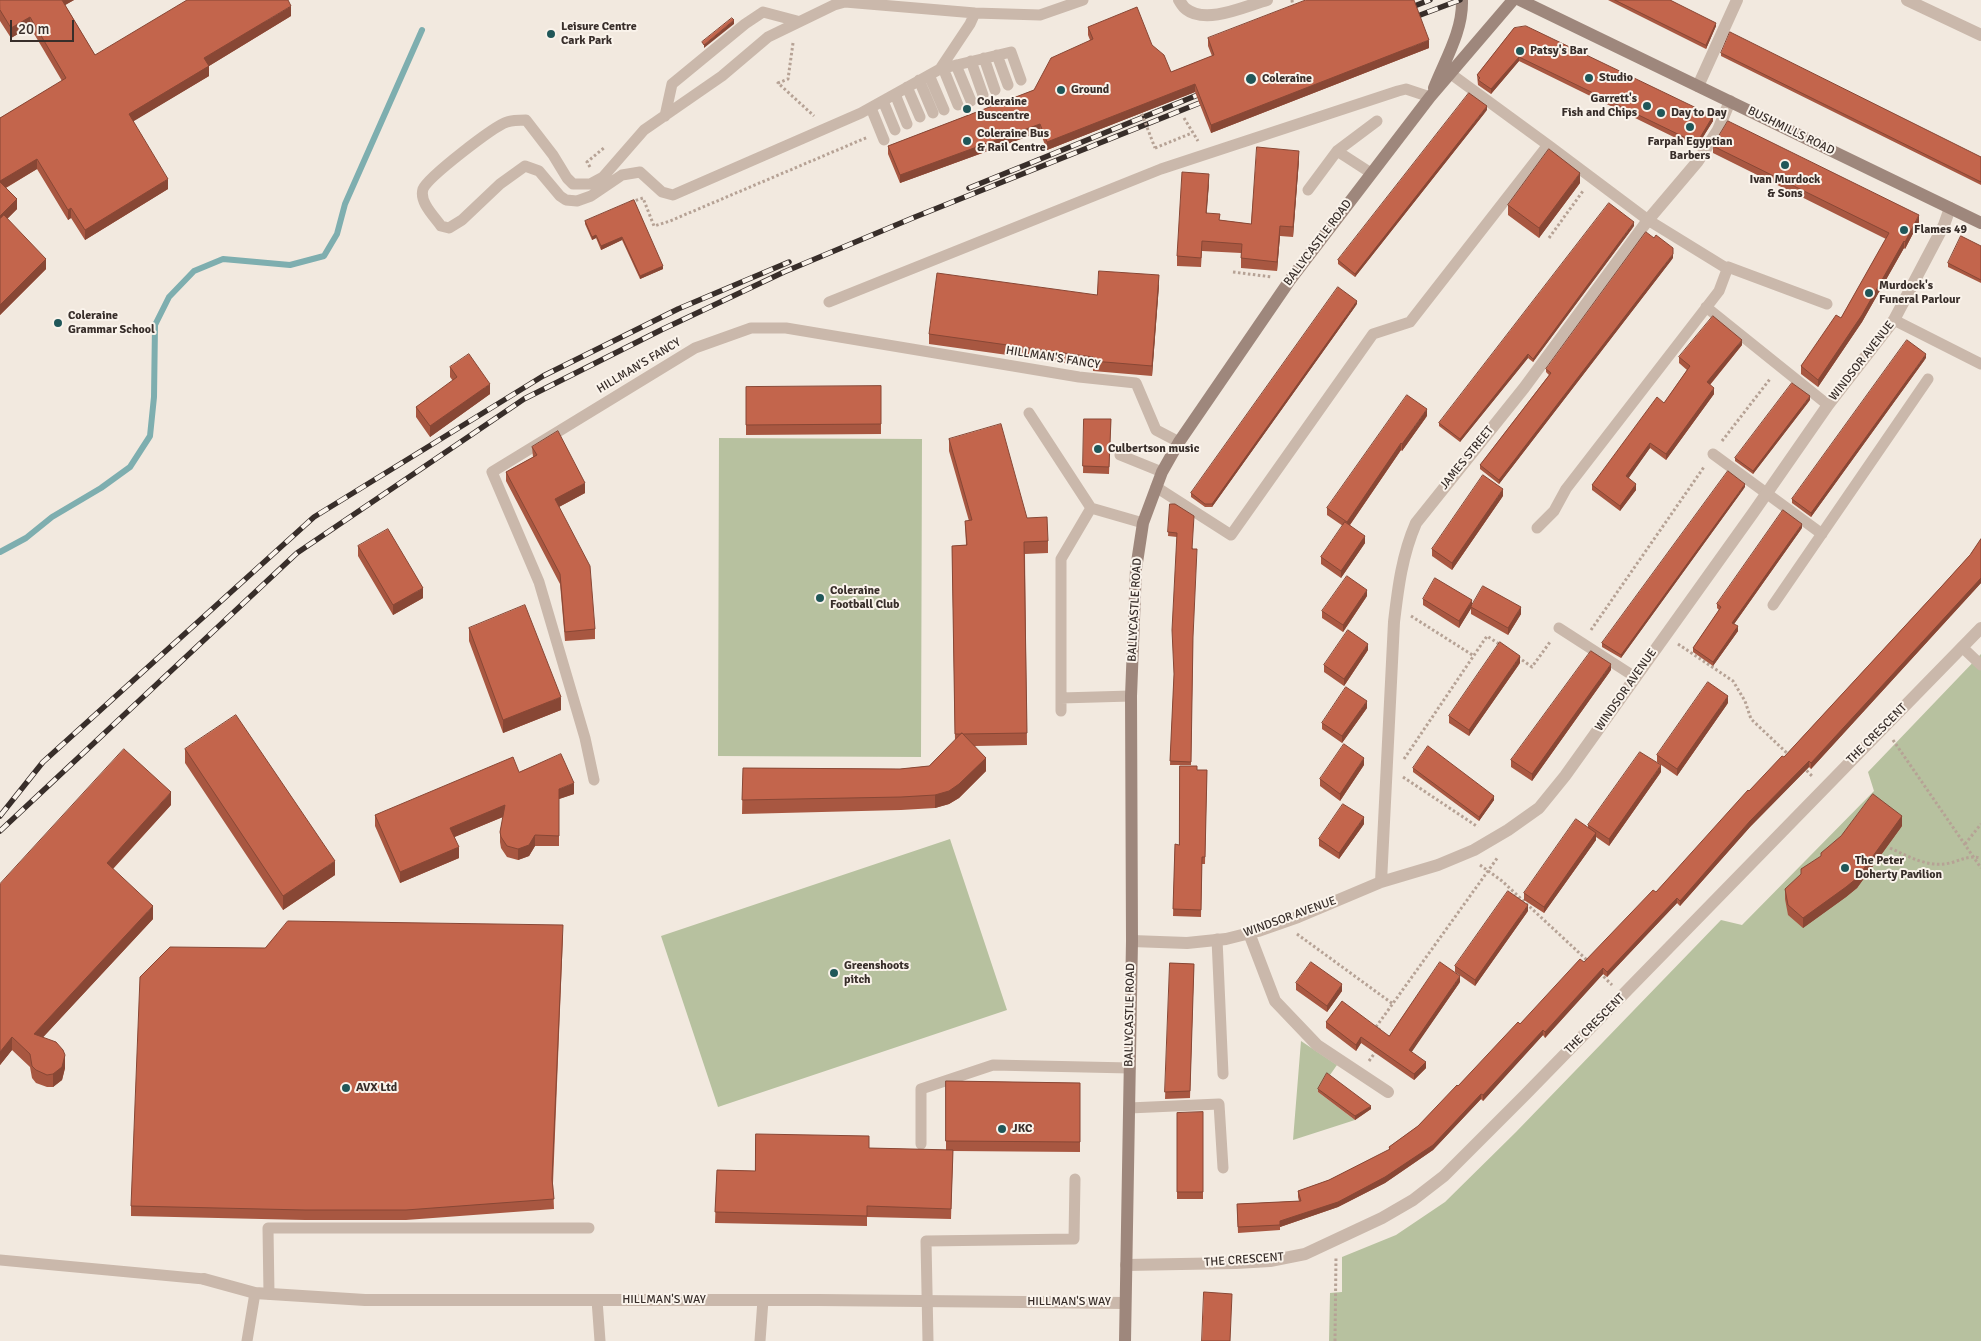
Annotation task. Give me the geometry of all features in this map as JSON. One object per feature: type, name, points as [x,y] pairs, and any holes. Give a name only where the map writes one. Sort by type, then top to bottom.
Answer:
[{"type":"main road","points":[[1430,98],[1457,32],[1462,14],[1462,0]]},
{"type":"main road","name":"BALLYCASTLE ROAD","points":[[1125,1341],[1132,941],[1131,696],[1136,569],[1142,523],[1162,472],[1179,442],[1290,280],[1430,98],[1513,0]]},
{"type":"main road","name":"BUSHMILLS ROAD","points":[[1520,0],[1981,223]]},
{"type":"street","points":[[1179,0],[1186,9],[1203,16],[1210,16],[1267,0]]},
{"type":"street","points":[[1698,86],[1737,0]]},
{"type":"street","points":[[1910,0],[1981,35]]},
{"type":"street","name":"JAMES STREET","points":[[1382,882],[1391,769],[1398,581],[1405,552],[1416,523],[1524,388],[1648,220],[1698,161],[1718,130],[1730,101]]},
{"type":"street","name":"WINDSOR AVENUE","points":[[1132,941],[1187,943],[1217,940],[1249,933],[1382,882],[1438,865],[1465,854],[1495,838],[1539,808],[1565,776],[1828,405],[1894,320],[1944,225],[1950,208]]},
{"type":"street","name":"THE CRESCENT","points":[[1126,1265],[1270,1261],[1305,1254],[1382,1218],[1413,1200],[1444,1176],[1623,996],[1981,628]]},
{"type":"street","points":[[1249,933],[1275,1000],[1317,1045],[1388,1092]]},
{"type":"street","name":"HILLMAN'S WAY","points":[[204,1279],[255,1293],[365,1300],[763,1300],[1125,1303]]},
{"type":"lane","points":[[1021,80],[1011,52],[942,69],[924,77],[866,111],[672,195],[662,192],[640,172],[622,175],[591,196],[577,201],[569,201],[560,196],[539,171],[525,166],[500,184],[462,220],[449,228],[441,226],[423,200],[423,189],[464,150],[506,122],[526,120],[573,184],[590,184],[603,177],[644,130],[722,76],[768,37],[834,5],[845,2],[1040,15],[1083,0]]},
{"type":"lane","points":[[665,116],[672,84],[744,24],[763,12],[797,22]]},
{"type":"lane","points":[[942,69],[970,24],[975,12]]},
{"type":"lane","points":[[997,55],[1008,86]]},
{"type":"lane","points":[[984,58],[995,90]]},
{"type":"lane","points":[[971,61],[983,95]]},
{"type":"lane","points":[[956,65],[971,101]]},
{"type":"lane","points":[[942,69],[958,105]]},
{"type":"lane","points":[[1451,74],[1648,220],[1726,268],[1728,267],[1828,304]]},
{"type":"lane","points":[[924,77],[938,112]]},
{"type":"lane","points":[[906,88],[920,117]]},
{"type":"lane","points":[[829,302],[1161,169],[1406,89],[1430,98]]},
{"type":"lane","points":[[895,94],[907,124]]},
{"type":"lane","points":[[883,101],[895,130]]},
{"type":"lane","points":[[866,111],[879,140]]},
{"type":"lane","points":[[1308,190],[1337,151],[1378,121]]},
{"type":"lane","points":[[1156,487],[1231,535],[1373,334],[1410,322],[1548,145]]},
{"type":"lane","points":[[1337,151],[1371,174]]},
{"type":"lane","points":[[1537,528],[1554,511],[1566,489],[1719,291],[1728,267]]},
{"type":"lane","points":[[1706,307],[1828,405]]},
{"type":"lane","points":[[1894,320],[1981,364]]},
{"type":"lane","name":"HILLMAN'S FANCY","points":[[594,780],[585,738],[539,582],[492,472],[695,348],[751,328],[786,328],[1079,377],[1136,383],[1156,430],[1179,442]]},
{"type":"lane","points":[[1773,605],[1928,379]]},
{"type":"lane","points":[[1029,413],[1091,508],[1142,523]]},
{"type":"lane","points":[[1713,454],[1822,534]]},
{"type":"lane","points":[[1120,455],[1162,472]]},
{"type":"lane","points":[[1061,711],[1061,560],[1091,508]]},
{"type":"lane","points":[[1559,628],[1635,677]]},
{"type":"lane","points":[[1962,647],[1981,665]]},
{"type":"lane","points":[[1061,698],[1131,696]]},
{"type":"lane","points":[[1217,940],[1224,1074]]},
{"type":"lane","points":[[921,1144],[921,1089],[993,1065],[1130,1068]]},
{"type":"lane","points":[[1128,1108],[1219,1104],[1223,1168]]},
{"type":"lane","points":[[928,1341],[926,1241],[1074,1239],[1075,1179]]},
{"type":"lane","points":[[269,1294],[268,1228],[589,1228]]},
{"type":"lane","points":[[0,1260],[204,1279]]},
{"type":"lane","points":[[247,1341],[255,1293]]},
{"type":"lane","points":[[597,1300],[600,1341]]},
{"type":"lane","points":[[760,1341],[763,1300]]},
{"type":"path","points":[[1292,0],[1293,13]]},
{"type":"path","points":[[794,39],[788,79],[778,82],[815,117]]},
{"type":"path","points":[[1140,107],[1155,148],[1192,133]]},
{"type":"path","points":[[1184,118],[1206,154]]},
{"type":"path","points":[[625,204],[643,198],[654,226],[670,221],[871,136],[879,140]]},
{"type":"path","points":[[1549,238],[1592,178]]},
{"type":"path","points":[[1233,272],[1290,280]]},
{"type":"path","points":[[1582,643],[1713,454],[1780,366]]},
{"type":"path","points":[[1396,606],[1474,656]]},
{"type":"path","points":[[1517,657],[1532,667],[1559,628]]},
{"type":"path","points":[[1665,635],[1733,681],[1745,701],[1751,719],[1791,757]]},
{"type":"path","points":[[1495,838],[1391,769],[1488,636],[1510,652]]},
{"type":"path","points":[[1884,727],[1981,868]]},
{"type":"path","points":[[1798,763],[1825,787]]},
{"type":"path","points":[[1964,844],[1981,824]]},
{"type":"path","points":[[1890,848],[1923,864],[1948,863],[1973,856],[1981,858]]},
{"type":"path","points":[[1465,854],[1502,881],[1581,954],[1623,996]]},
{"type":"path","points":[[1387,1035],[1376,1027],[1499,856]]},
{"type":"path","points":[[1281,922],[1393,1004]]},
{"type":"path","points":[[1360,1074],[1381,1043]]},
{"type":"path","points":[[1335,1341],[1336,1241]]},
{"type":"green space","name":"Coleraine Football Club","points":[[719,438],[922,439],[921,757],[718,756]]},
{"type":"green space","points":[[1981,654],[1981,1341],[1329,1341],[1330,1293],[1342,1292],[1342,1257],[1396,1235],[1445,1202],[1516,1132],[1721,920],[1742,925],[1874,791],[1868,772]]},
{"type":"green space","name":"Greenshoots pitch","points":[[950,839],[1007,1010],[718,1107],[661,936]]},
{"type":"green space","points":[[1301,1041],[1337,1065],[1318,1092],[1355,1120],[1293,1140]]},
{"type":"building","points":[[0,0],[62,0],[95,55],[187,0],[288,0],[291,6],[204,58],[209,66],[129,114],[168,179],[85,230],[71,208],[68,210],[37,159],[0,181],[0,118],[66,78],[30,17],[11,28],[0,10]]},
{"type":"building","points":[[1306,0],[1414,0],[1429,40],[1211,125],[1195,84],[1047,142],[1040,124],[900,175],[888,146],[1034,90],[1051,58],[1093,39],[1088,27],[1137,7],[1152,45],[1164,55],[1171,72],[1214,55],[1208,38]]},
{"type":"building","points":[[1615,0],[1670,0],[1716,23],[1706,45]]},
{"type":"building","points":[[732,18],[734,20],[704,45],[702,42]]},
{"type":"building","points":[[1526,26],[1713,116],[1698,141],[1691,137],[1690,140],[1519,57],[1491,89],[1478,80],[1480,78],[1477,75],[1514,28]]},
{"type":"building","points":[[1730,32],[1981,157],[1981,182],[1721,53]]},
{"type":"building","points":[[1469,93],[1487,106],[1355,274],[1338,260]]},
{"type":"building","points":[[1728,121],[1919,215],[1862,315],[1818,380],[1801,366],[1836,315],[1841,318],[1889,233],[1713,146]]},
{"type":"building","points":[[1257,147],[1299,151],[1293,227],[1280,226],[1277,262],[1241,258],[1242,244],[1202,241],[1201,258],[1177,256],[1182,172],[1209,174],[1206,213],[1220,214],[1219,220],[1251,224]]},
{"type":"building","points":[[1549,149],[1580,173],[1539,228],[1508,205]]},
{"type":"building","points":[[0,182],[17,199],[0,216]]},
{"type":"building","points":[[634,200],[663,266],[640,276],[622,237],[601,246],[596,235],[592,237],[585,221]]},
{"type":"building","points":[[1609,203],[1634,222],[1533,359],[1528,354],[1460,439],[1439,423]]},
{"type":"building","points":[[4,215],[46,259],[0,305],[0,219]]},
{"type":"building","points":[[1646,232],[1654,238],[1656,235],[1673,248],[1673,254],[1499,480],[1480,465],[1551,373],[1546,369]]},
{"type":"building","points":[[1961,236],[1981,246],[1981,280],[1948,263]]},
{"type":"building","points":[[1099,271],[1159,275],[1152,366],[1093,361],[1093,357],[929,334],[937,273],[1097,295]]},
{"type":"building","points":[[1338,287],[1357,301],[1212,504],[1205,504],[1191,493]]},
{"type":"building","points":[[1713,316],[1742,340],[1707,382],[1714,388],[1666,454],[1650,443],[1626,476],[1636,484],[1620,506],[1592,485],[1657,397],[1664,403],[1690,366],[1679,357]]},
{"type":"building","points":[[1907,340],[1926,354],[1811,513],[1792,499]]},
{"type":"building","points":[[469,354],[490,384],[430,426],[416,407],[457,377],[450,367]]},
{"type":"building","points":[[1792,383],[1810,396],[1753,471],[1735,458]]},
{"type":"building","points":[[881,386],[881,424],[746,425],[746,387]]},
{"type":"building","points":[[1407,395],[1427,409],[1401,443],[1347,522],[1327,508]]},
{"type":"building","points":[[1084,419],[1111,419],[1109,467],[1083,466]]},
{"type":"building","points":[[1001,424],[1027,518],[1047,517],[1048,541],[1024,542],[1027,733],[955,734],[952,546],[967,545],[965,521],[972,520],[949,439]]},
{"type":"building","points":[[558,431],[585,483],[555,499],[590,566],[595,629],[565,632],[560,574],[506,472],[537,455],[532,447]]},
{"type":"building","points":[[1728,471],[1745,484],[1621,655],[1602,643]]},
{"type":"building","points":[[1483,475],[1503,489],[1452,563],[1432,549]]},
{"type":"building","points":[[1170,504],[1175,504],[1194,516],[1192,549],[1197,549],[1193,637],[1191,762],[1170,761],[1174,674],[1172,630],[1177,533],[1168,532]]},
{"type":"building","points":[[1783,510],[1802,524],[1732,623],[1738,626],[1713,662],[1693,648],[1721,607],[1717,604]]},
{"type":"building","points":[[1345,522],[1365,536],[1341,571],[1321,557]]},
{"type":"building","points":[[388,529],[423,588],[393,605],[358,546]]},
{"type":"building","points":[[1981,539],[1981,578],[1811,763],[1809,761],[1750,821],[1680,901],[1677,898],[1607,972],[1603,968],[1545,1032],[1543,1030],[1483,1095],[1481,1094],[1433,1145],[1385,1177],[1338,1202],[1280,1221],[1280,1225],[1238,1227],[1237,1204],[1301,1201],[1298,1191],[1329,1180],[1390,1149],[1389,1147],[1418,1126],[1518,1022],[1520,1024],[1580,959],[1584,962],[1653,890],[1656,892],[1748,790],[1782,756],[1784,757],[1941,587],[1970,555]]},
{"type":"building","points":[[1347,576],[1367,590],[1343,625],[1322,611]]},
{"type":"building","points":[[1435,578],[1472,600],[1459,621],[1423,599]]},
{"type":"building","points":[[1483,586],[1521,607],[1508,628],[1471,607]]},
{"type":"building","points":[[525,605],[561,697],[503,720],[469,628]]},
{"type":"building","points":[[1348,630],[1368,644],[1344,679],[1324,665]]},
{"type":"building","points":[[1500,642],[1520,656],[1469,730],[1449,716]]},
{"type":"building","points":[[1591,651],[1611,664],[1532,774],[1511,760]]},
{"type":"building","points":[[1708,682],[1728,696],[1677,769],[1657,755]]},
{"type":"building","points":[[1346,687],[1367,701],[1342,736],[1322,723]]},
{"type":"building","points":[[236,715],[335,861],[283,896],[185,749]]},
{"type":"building","points":[[962,733],[986,758],[949,791],[935,795],[901,797],[742,800],[743,768],[900,769],[929,766]]},
{"type":"building","points":[[1344,744],[1364,758],[1340,794],[1320,779]]},
{"type":"building","points":[[1428,746],[1494,796],[1479,817],[1413,768]]},
{"type":"building","points":[[124,749],[171,792],[107,863],[153,906],[34,1034],[56,1042],[65,1055],[62,1067],[53,1074],[47,1075],[32,1066],[30,1054],[12,1037],[0,1052],[0,884]]},
{"type":"building","points":[[1640,752],[1661,765],[1609,839],[1588,825]]},
{"type":"building","points":[[561,754],[574,783],[559,789],[559,836],[535,835],[529,845],[518,849],[507,846],[500,832],[505,805],[450,828],[459,847],[400,872],[375,815],[513,757],[519,772]]},
{"type":"building","points":[[1180,766],[1197,766],[1197,770],[1207,770],[1205,857],[1202,857],[1201,910],[1173,909],[1175,844],[1179,845]]},
{"type":"building","name":"The Peter Doherty Pavilion","points":[[1873,794],[1902,816],[1857,878],[1803,918],[1788,905],[1785,889],[1801,874],[1801,869],[1821,856],[1821,853],[1841,836]]},
{"type":"building","points":[[1343,804],[1364,817],[1339,853],[1319,839]]},
{"type":"building","points":[[1576,819],[1596,833],[1544,907],[1524,893]]},
{"type":"building","points":[[1508,891],[1528,905],[1475,980],[1455,966]]},
{"type":"building","name":"AVX Ltd","points":[[288,921],[563,925],[552,1179],[554,1199],[406,1210],[131,1206],[140,977],[170,947],[265,948]]},
{"type":"building","points":[[1311,962],[1342,984],[1327,1006],[1296,983]]},
{"type":"building","points":[[1440,962],[1460,976],[1409,1050],[1426,1062],[1414,1074],[1361,1037],[1356,1045],[1326,1022],[1342,1001],[1389,1036]]},
{"type":"building","points":[[1170,963],[1194,964],[1190,1091],[1165,1092]]},
{"type":"building","points":[[1327,1073],[1371,1106],[1355,1116],[1318,1089]]},
{"type":"building","points":[[946,1081],[1080,1083],[1080,1142],[946,1141]]},
{"type":"building","points":[[1203,1112],[1203,1192],[1177,1192],[1177,1113]]},
{"type":"building","points":[[756,1134],[869,1136],[869,1148],[953,1150],[951,1209],[867,1206],[867,1216],[715,1212],[717,1170],[755,1171]]},
{"type":"building","points":[[1204,1292],[1232,1294],[1230,1341],[1202,1341]]},
{"type":"waterway","points":[[0,552],[26,538],[52,517],[101,488],[130,467],[150,436],[154,397],[155,325],[169,297],[194,271],[223,259],[290,265],[324,256],[337,234],[345,204],[422,30]]},
{"type":"railway","points":[[1404,10],[1430,0]]},
{"type":"railway","points":[[1407,20],[1460,0]]},
{"type":"railway","points":[[969,188],[1210,90]]},
{"type":"railway","points":[[0,831],[297,553],[524,399],[661,330],[784,272],[915,217],[1212,98]]},
{"type":"railway","points":[[0,816],[43,762],[314,517],[543,376],[678,309],[789,262]]},
{"type":"place","name":"Leisure Centre Cark Park","points":[[551,34]]},
{"type":"place","name":"Patsy's Bar","points":[[1520,51]]},
{"type":"place","name":"Studio","points":[[1589,78]]},
{"type":"place","name":"Coleraine","points":[[1251,79]]},
{"type":"place","name":"Ground","points":[[1061,90]]},
{"type":"place","name":"Garrett's Fish and Chips","points":[[1647,106]]},
{"type":"place","name":"Coleraine Buscentre","points":[[967,109]]},
{"type":"place","name":"Day to Day","points":[[1661,113]]},
{"type":"place","name":"Farpah Egyptian Barbers","points":[[1690,127]]},
{"type":"place","name":"Coleraine Bus & Rail Centre","points":[[967,141]]},
{"type":"place","name":"Ivan Murdock & Sons","points":[[1785,165]]},
{"type":"place","name":"Flames 49","points":[[1904,230]]},
{"type":"place","name":"Murdock's Funeral Parlour","points":[[1869,293]]},
{"type":"place","name":"Coleraine Grammar School","points":[[58,323]]},
{"type":"place","name":"Culbertson music","points":[[1098,449]]},
{"type":"place","name":"Coleraine Football Club","points":[[820,598]]},
{"type":"place","name":"The Peter Doherty Pavilion","points":[[1845,868]]},
{"type":"place","name":"Greenshoots pitch","points":[[834,973]]},
{"type":"place","name":"AVX Ltd","points":[[346,1088]]},
{"type":"place","name":"JKC","points":[[1002,1129]]}]
